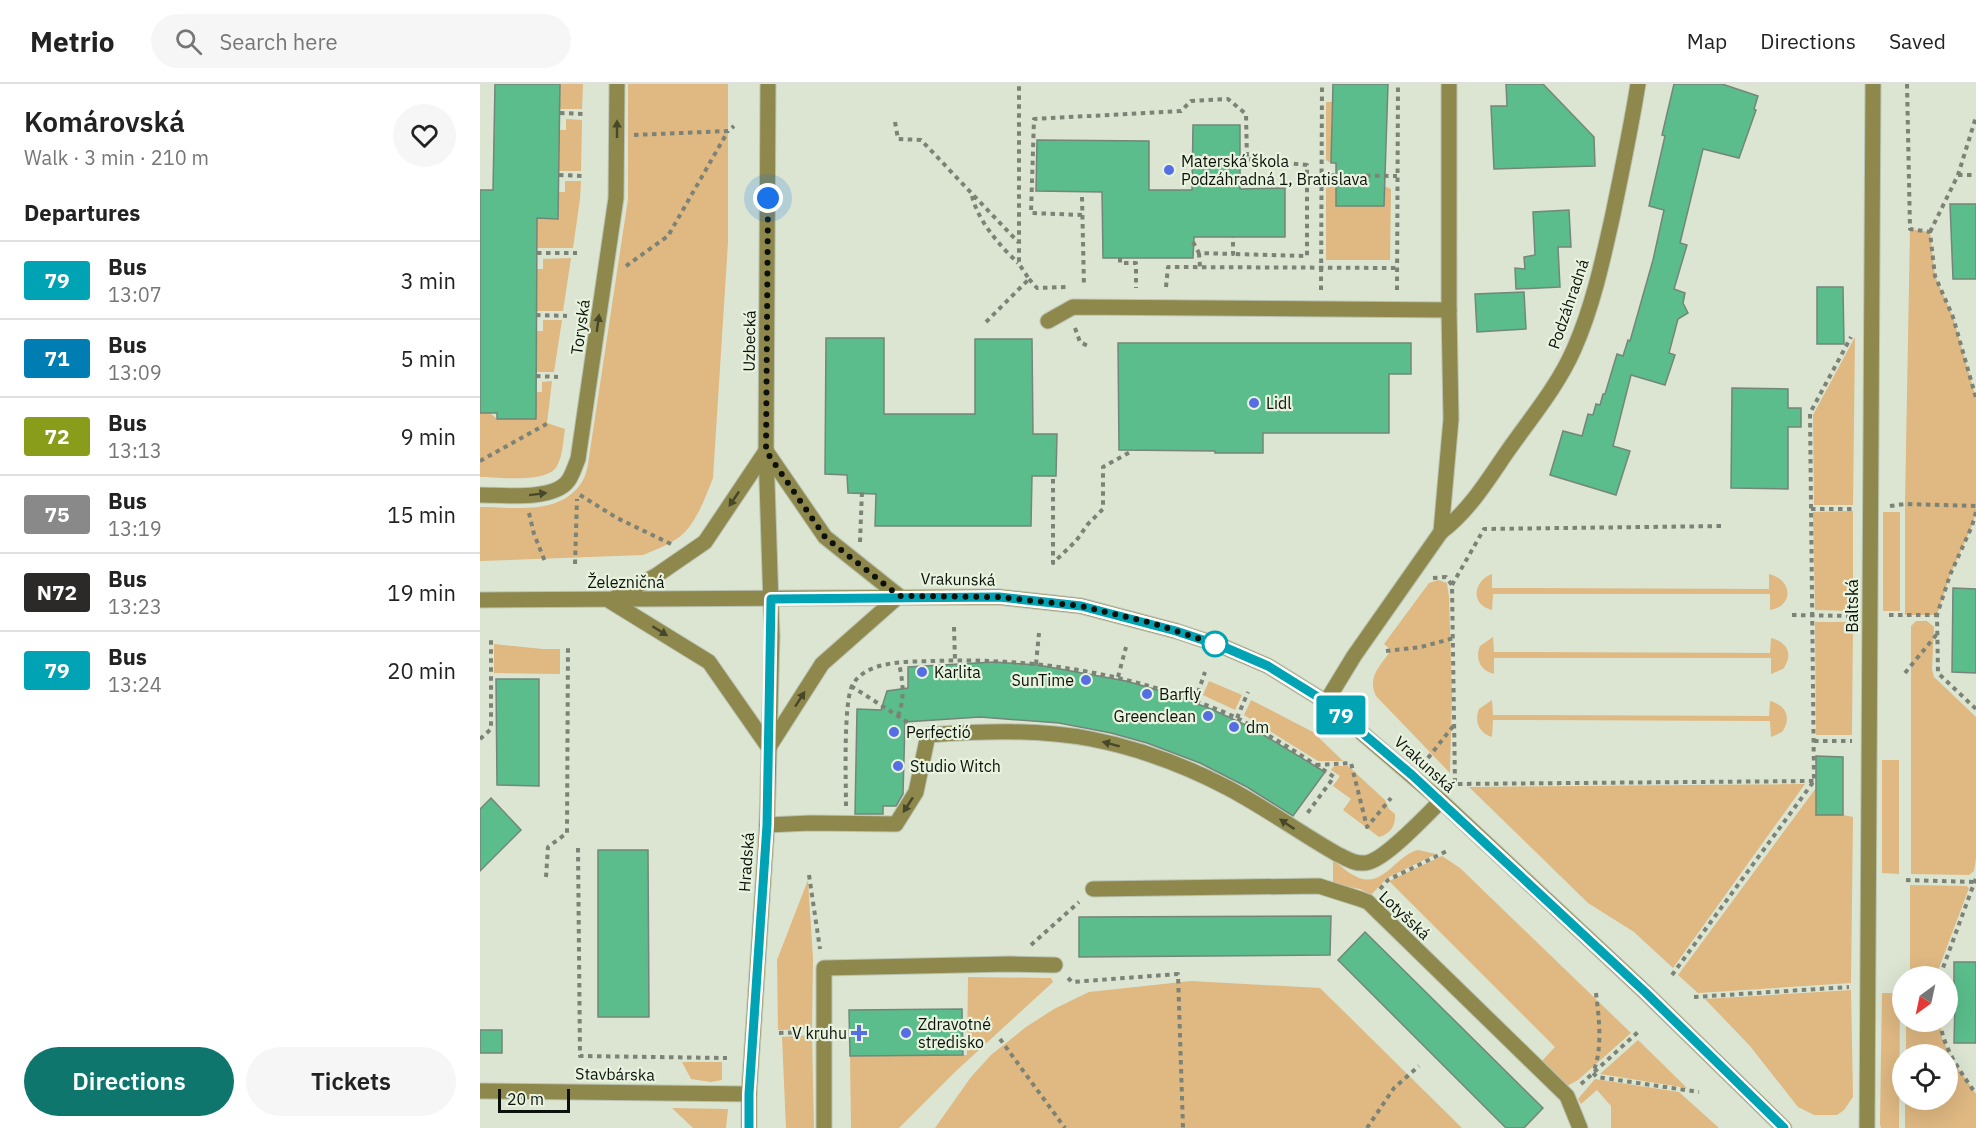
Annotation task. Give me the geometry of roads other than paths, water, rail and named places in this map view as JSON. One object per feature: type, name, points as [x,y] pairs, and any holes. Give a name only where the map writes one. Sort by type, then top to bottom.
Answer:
[{"type":"street","name":"Toryská","points":[[480,495],[525,495],[553,492],[568,482],[578,459],[616,198],[617,84]]},
{"type":"street","name":"Uzbecká","points":[[768,84],[766,451],[771,599]]},
{"type":"street","name":"Podzáhradná","points":[[1441,532],[1451,419],[1449,84]]},
{"type":"street","name":"Podzáhradná","points":[[1326,702],[1354,656],[1441,532],[1458,519],[1487,482],[1555,383],[1574,351],[1589,309],[1603,258],[1631,129],[1638,84]]},
{"type":"street","name":"Baltská","points":[[1867,1128],[1873,84]]},
{"type":"street","points":[[1048,321],[1073,308],[1449,310]]},
{"type":"street","points":[[766,451],[825,537],[899,596],[822,664],[769,748],[709,662],[610,601],[657,575],[705,542],[766,451]]},
{"type":"street","name":"Vrakunská","points":[[771,599],[899,596],[999,597],[1081,606],[1142,620],[1224,647],[1288,677],[1326,702],[1441,801],[1645,992],[1784,1128]]},
{"type":"street","name":"Železničná","points":[[480,600],[771,599]]},
{"type":"street","name":"Hradská","points":[[749,1128],[749,1094],[767,825],[771,599]]},
{"type":"street","points":[[767,825],[896,824],[916,792],[928,735],[976,731],[1037,733],[1091,739],[1149,754],[1193,771],[1227,788],[1337,854],[1353,862],[1365,864],[1373,861],[1398,842],[1441,801]]},
{"type":"street","name":"Lotyšská","points":[[1094,889],[1319,886],[1368,902],[1567,1096],[1580,1128]]},
{"type":"street","points":[[824,1128],[824,968],[1055,965]]},
{"type":"street","name":"Stavbárska","points":[[480,1091],[749,1094]]},
{"type":"place","name":"Materská škola Podzáhradná 1, Bratislava","points":[[1169,170]]},
{"type":"place","name":"Lidl","points":[[1254,403]]},
{"type":"place","name":"Karlita","points":[[922,672]]},
{"type":"place","name":"SunTime","points":[[1086,680]]},
{"type":"place","name":"Barfly","points":[[1147,694]]},
{"type":"place","name":"Greenclean","points":[[1208,716]]},
{"type":"place","name":"dm","points":[[1234,727]]},
{"type":"place","name":"Perfectió","points":[[894,732]]},
{"type":"place","name":"Studio Witch","points":[[898,766]]},
{"type":"place","name":"V kruhu","points":[[859,1033]]},
{"type":"place","name":"Zdravotné stredisko","points":[[906,1033]]}]
